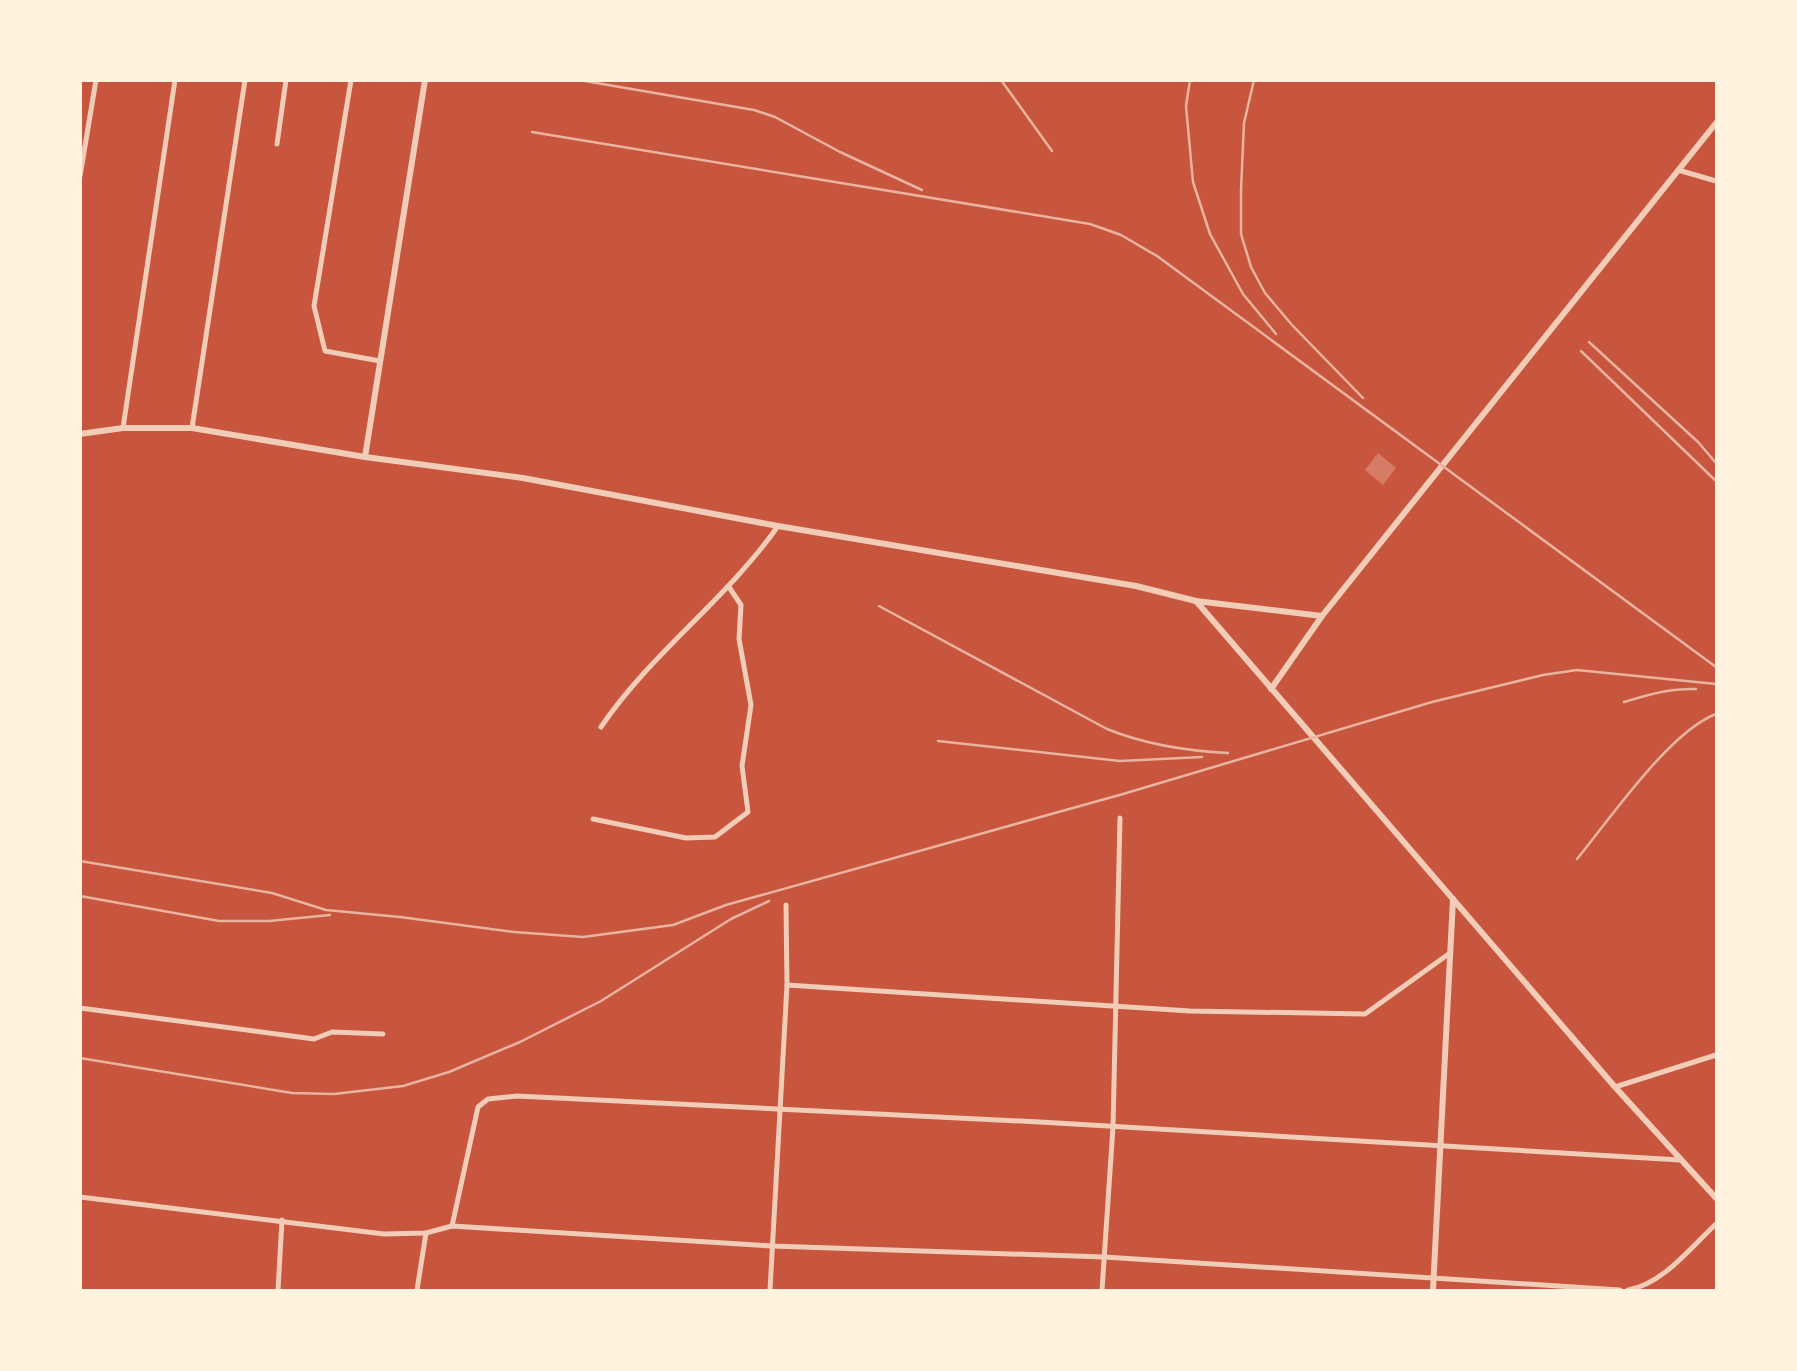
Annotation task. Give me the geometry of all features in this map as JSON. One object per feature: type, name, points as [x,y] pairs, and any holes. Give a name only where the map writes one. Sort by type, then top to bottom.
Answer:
[{"type":"street","points":[[80,176],[96,80]]},
{"type":"street","points":[[123,428],[175,80]]},
{"type":"street","points":[[192,428],[245,80]]},
{"type":"street","points":[[277,144],[286,80]]},
{"type":"street","points":[[351,80],[314,306],[325,351],[380,361]]},
{"type":"street","points":[[365,457],[425,80]]},
{"type":"street","points":[[1271,689],[1322,616],[1717,123]]},
{"type":"street","points":[[1678,170],[1717,181]]},
{"type":"street","points":[[80,434],[123,428],[192,428],[365,457],[523,478],[778,526],[1136,586],[1196,601],[1322,616]]},
{"type":"street","points":[[601,727],[618,703],[729,587],[764,547],[778,526]]},
{"type":"street","points":[[593,819],[686,838],[715,836],[748,812],[742,766],[751,705],[740,639],[741,605],[729,587]]},
{"type":"street","points":[[1196,601],[1615,1087],[1717,1198]]},
{"type":"street","points":[[1102,1290],[1113,1127],[1120,818]]},
{"type":"street","points":[[1433,1290],[1453,899]]},
{"type":"street","points":[[770,1290],[787,985],[786,905]]},
{"type":"street","points":[[787,985],[1190,1011],[1365,1014],[1450,953]]},
{"type":"street","points":[[80,1009],[314,1039],[332,1032],[383,1034]]},
{"type":"street","points":[[1615,1087],[1717,1055]]},
{"type":"street","points":[[452,1226],[478,1107],[488,1099],[517,1096],[781,1108],[1680,1160]]},
{"type":"street","points":[[80,1197],[384,1234],[426,1233],[452,1226],[772,1246],[1104,1257],[1620,1290]]},
{"type":"street","points":[[278,1290],[282,1220]]},
{"type":"street","points":[[1628,1290],[1643,1288],[1717,1223]]},
{"type":"street","points":[[417,1290],[426,1233]]},
{"type":"building","points":[[1378,453],[1396,468],[1383,485],[1365,470]]},
{"type":"railway","points":[[579,80],[754,110],[775,117],[840,152],[922,190]]},
{"type":"railway","points":[[1001,80],[1052,151]]},
{"type":"railway","points":[[1190,80],[1186,106],[1193,182],[1210,234],[1243,294],[1276,334]]},
{"type":"railway","points":[[1254,80],[1244,123],[1241,190],[1241,234],[1251,267],[1265,293],[1292,325],[1363,398]]},
{"type":"railway","points":[[532,132],[1090,224],[1121,235],[1157,256],[1716,667]]},
{"type":"railway","points":[[1589,342],[1698,442],[1716,463]]},
{"type":"railway","points":[[1581,351],[1716,481]]},
{"type":"railway","points":[[879,606],[1107,729],[1166,746],[1228,753]]},
{"type":"railway","points":[[80,861],[272,893],[326,910],[514,932],[583,937],[673,925],[726,905],[1123,794],[1432,702],[1543,675],[1577,670],[1716,684]]},
{"type":"railway","points":[[1624,702],[1668,691],[1696,689]]},
{"type":"railway","points":[[1577,859],[1660,757],[1698,724],[1716,714]]},
{"type":"railway","points":[[938,741],[1120,761],[1202,757]]},
{"type":"railway","points":[[80,896],[219,921],[269,921],[330,915]]},
{"type":"railway","points":[[80,1058],[292,1093],[334,1094],[403,1086],[449,1072],[520,1042],[601,1001],[731,919],[769,901]]}]
